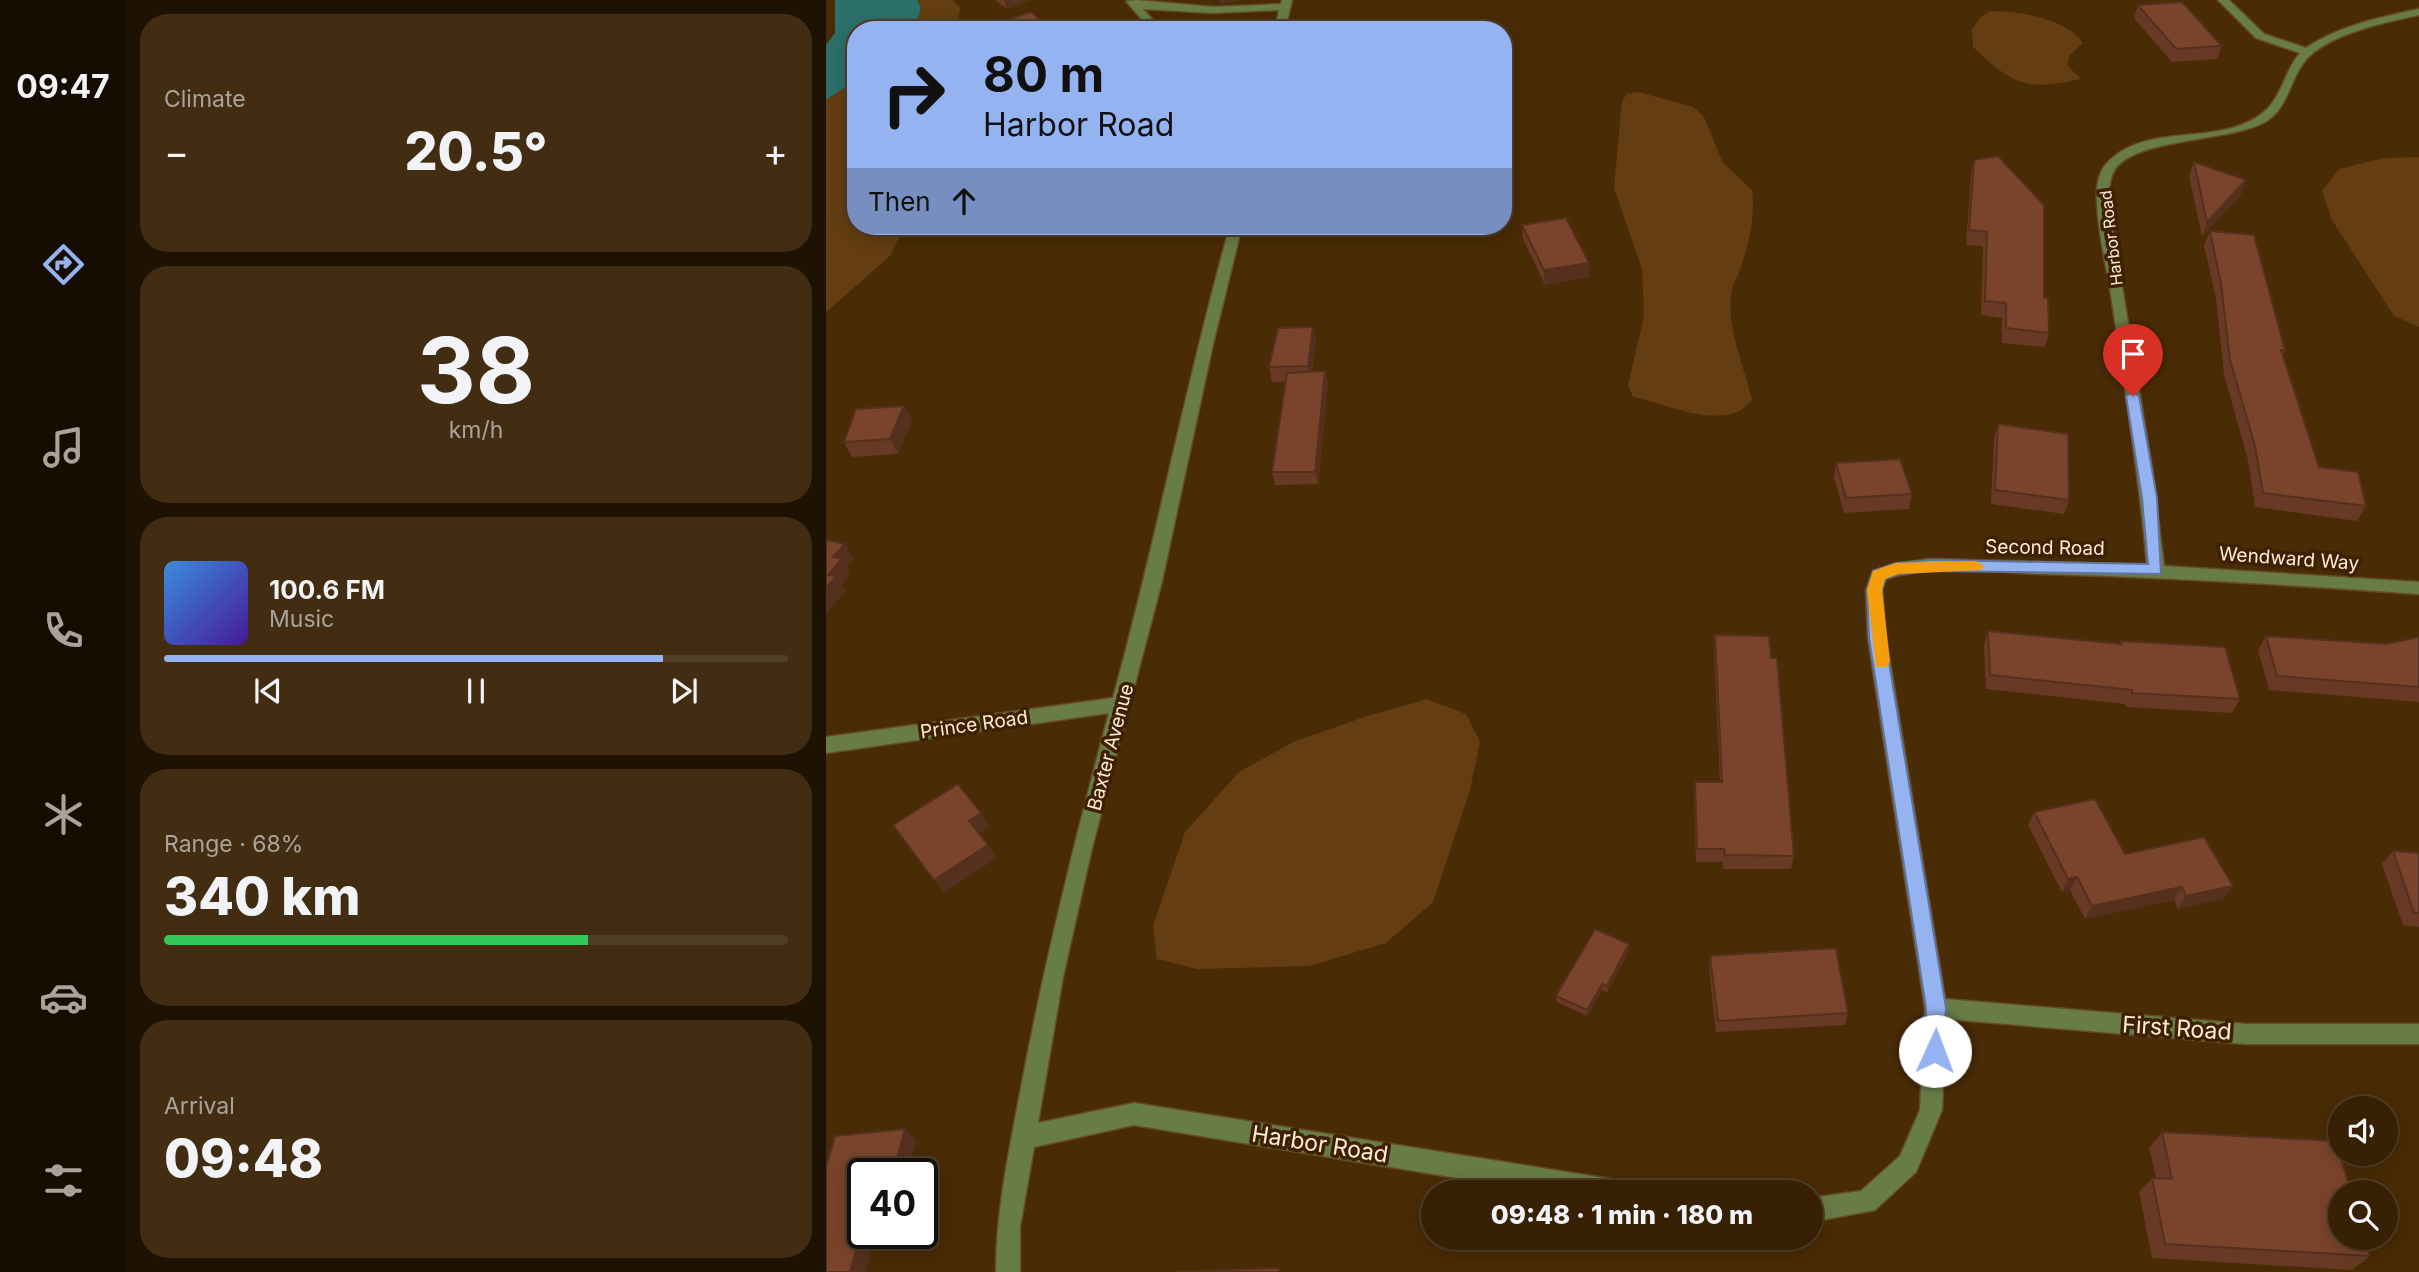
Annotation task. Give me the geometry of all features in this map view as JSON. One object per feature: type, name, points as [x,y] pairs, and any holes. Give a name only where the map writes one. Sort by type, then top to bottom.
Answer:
[{"type":"street","points":[[2223,0],[2260,36],[2307,52],[2361,27],[2419,12]]},
{"type":"street","points":[[1133,3],[1213,10],[1286,4]]},
{"type":"street","points":[[1133,3],[1149,21]]},
{"type":"street","name":"Harbor Road","points":[[2156,570],[2144,462],[2124,355],[2104,202],[2106,174],[2114,163],[2146,147],[2221,134],[2261,120],[2281,99],[2300,58],[2307,52]]},
{"type":"street","name":"Baxter Avenue","points":[[1007,1272],[1007,1227],[1052,977],[1082,848],[1154,581],[1234,235]]},
{"type":"street","name":"Second Road","points":[[1936,1008],[1877,638],[1874,590],[1879,575],[1896,568],[1933,566],[2156,570]]},
{"type":"street","name":"Wendward Way","points":[[2156,570],[2419,587]]},
{"type":"street","name":"Prince Road","points":[[826,745],[1122,704]]},
{"type":"street","points":[[1823,1208],[1867,1202],[1908,1164],[1931,1110],[1936,1008]]},
{"type":"street","name":"First Road","points":[[1936,1008],[2246,1034],[2419,1034]]},
{"type":"street","name":"Harbor Road","points":[[1024,1138],[1134,1114],[1543,1180]]},
{"type":"shaded area","points":[[917,0],[953,0],[960,8],[958,21],[917,21],[921,8]]},
{"type":"shaded area","points":[[1990,11],[2014,12],[2041,18],[2075,34],[2083,43],[2070,55],[2067,65],[2081,79],[2047,85],[2033,84],[2022,82],[1999,70],[1973,47],[1972,29],[1981,17]]},
{"type":"shaded area","points":[[847,86],[847,235],[900,235],[890,256],[826,312],[826,100]]},
{"type":"shaded area","points":[[1638,92],[1693,107],[1704,117],[1723,163],[1752,190],[1753,209],[1749,237],[1732,289],[1731,317],[1752,400],[1737,412],[1710,416],[1684,411],[1633,397],[1628,386],[1644,316],[1642,269],[1614,188],[1622,101],[1627,94]]},
{"type":"shaded area","points":[[2419,157],[2419,327],[2394,316],[2332,220],[2322,191],[2339,169],[2384,158]]},
{"type":"shaded area","points":[[1427,699],[1466,714],[1480,742],[1470,790],[1433,902],[1386,943],[1309,966],[1197,969],[1157,959],[1153,926],[1185,832],[1239,772],[1293,742],[1364,717]]},
{"type":"water","points":[[835,0],[917,0],[921,8],[917,21],[847,21],[847,86],[826,100],[826,45],[835,33]]},
{"type":"building","points":[[2182,2],[2222,46],[2176,49],[2138,5]]},
{"type":"building","points":[[1031,12],[1042,21],[1001,21]]},
{"type":"building","points":[[1998,156],[2044,205],[2044,297],[2048,298],[2049,333],[2006,328],[2006,303],[1985,301],[1987,232],[1969,230],[1974,160]]},
{"type":"building","points":[[2194,162],[2246,180],[2207,222]]},
{"type":"building","points":[[1566,218],[1589,263],[1544,270],[1522,225]]},
{"type":"building","points":[[2210,231],[2254,235],[2285,350],[2281,350],[2319,467],[2358,472],[2366,506],[2263,493],[2255,446],[2230,360],[2221,284]]},
{"type":"building","points":[[1313,327],[1308,366],[1269,367],[1278,328]]},
{"type":"building","points":[[1325,371],[1315,472],[1272,472],[1287,373]]},
{"type":"building","points":[[904,406],[890,439],[844,442],[856,409]]},
{"type":"building","points":[[1998,424],[2068,434],[2069,500],[1995,490]]},
{"type":"building","points":[[1900,459],[1912,494],[1846,498],[1836,463]]},
{"type":"building","points":[[826,540],[845,544],[833,557],[842,559],[828,575],[837,576],[826,588]]},
{"type":"building","points":[[1988,631],[2122,644],[2121,641],[2225,647],[2240,699],[2132,693],[2132,690],[1990,675]]},
{"type":"building","points":[[1715,635],[1769,636],[1771,658],[1777,658],[1794,856],[1725,855],[1724,849],[1697,849],[1695,782],[1722,782]]},
{"type":"building","points":[[2266,636],[2386,644],[2419,637],[2419,687],[2277,676]]},
{"type":"building","points":[[958,784],[981,813],[969,821],[988,845],[934,880],[893,825]]},
{"type":"building","points":[[2095,799],[2125,854],[2204,837],[2233,886],[2186,896],[2182,887],[2092,906],[2077,877],[2068,879],[2034,812]]},
{"type":"building","points":[[2393,851],[2419,853],[2419,913],[2414,913]]},
{"type":"building","points":[[1595,929],[1629,944],[1607,986],[1602,984],[1587,1010],[1556,996]]},
{"type":"building","points":[[1836,948],[1848,1013],[1718,1021],[1710,956]]},
{"type":"building","points":[[905,1129],[897,1158],[847,1158],[847,1249],[857,1249],[850,1272],[826,1272],[826,1167],[835,1136]]},
{"type":"building","points":[[2162,1132],[2328,1141],[2328,1166],[2343,1166],[2347,1180],[2328,1180],[2328,1250],[2368,1250],[2370,1256],[2165,1244],[2152,1178],[2172,1179]]},
{"type":"building","points":[[1280,1268],[1279,1272],[1174,1272]]},
{"type":"slow traffic","points":[[1881,662],[1874,590],[1879,575],[1896,568],[1976,566]]},
{"type":"route","points":[[1935,1051],[1936,1008],[1877,638],[1874,590],[1879,575],[1896,568],[1933,566],[2156,570],[2150,498],[2133,396]]}]
